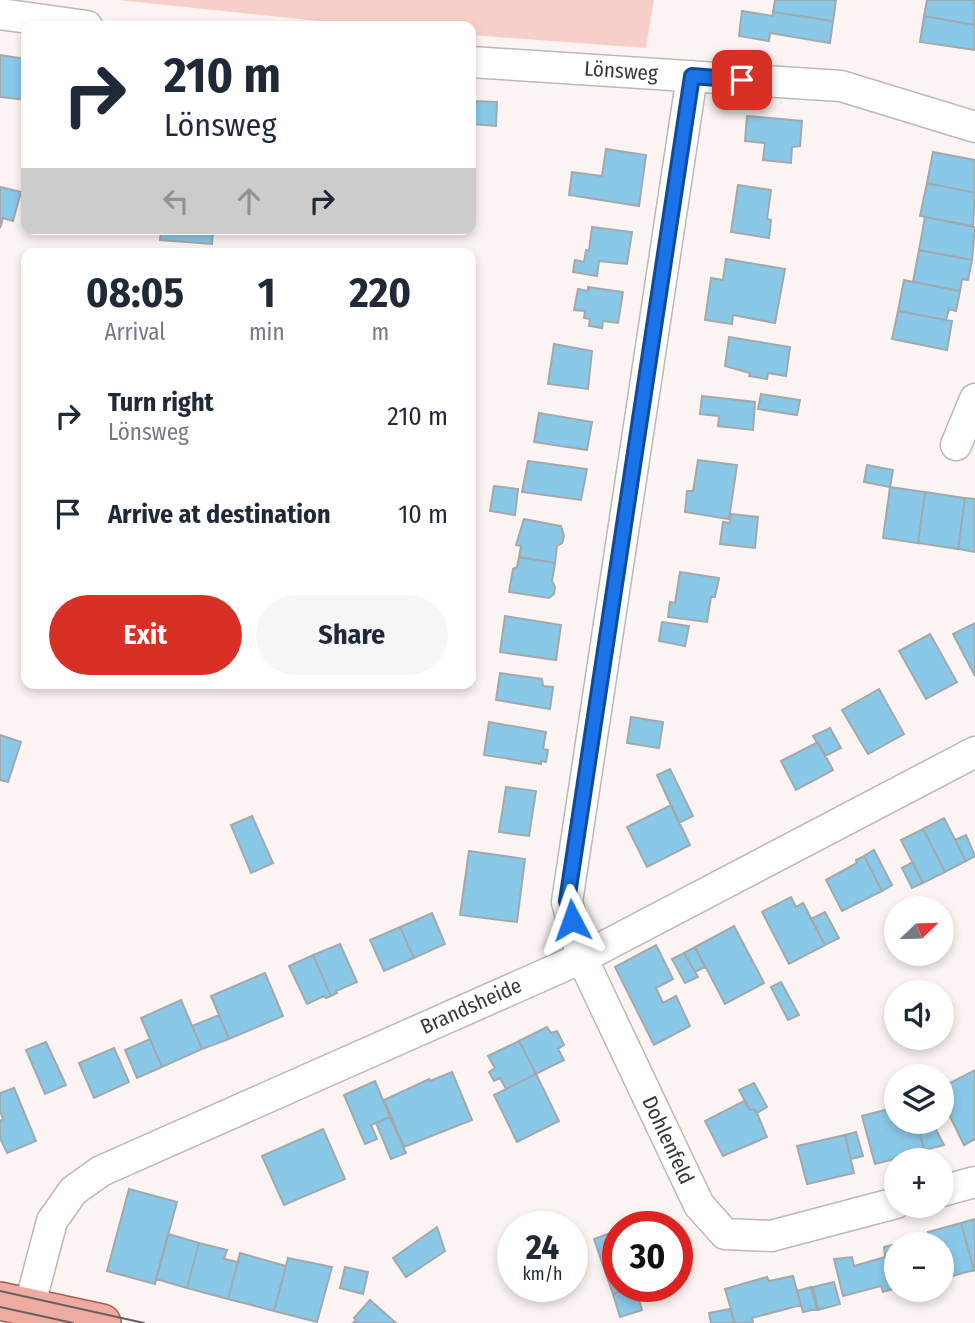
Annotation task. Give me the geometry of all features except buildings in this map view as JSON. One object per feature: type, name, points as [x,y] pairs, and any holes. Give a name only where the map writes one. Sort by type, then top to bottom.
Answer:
[{"type":"main road","points":[[15,1304],[102,1323]]},
{"type":"street","points":[[0,14],[51,21]]},
{"type":"street","name":"Lönsweg","points":[[476,62],[841,86],[975,127]]},
{"type":"street","name":"Dohlenfeld","points":[[692,76],[567,901],[582,958],[699,1205],[725,1234],[771,1236],[884,1206]]},
{"type":"street","points":[[956,445],[975,399]]},
{"type":"street","name":"Brandsheide","points":[[15,1304],[52,1220],[73,1191],[102,1171],[582,958],[975,752]]},
{"type":"street","points":[[954,1188],[975,1182]]},
{"type":"shaded area","points":[[119,0],[654,0],[646,48],[476,35],[476,21],[318,21]]},
{"type":"tram line","points":[[0,1291],[144,1323]]},
{"type":"tram line","points":[[0,1307],[73,1323]]},
{"type":"route","points":[[572,920],[567,901],[692,76],[742,80]]}]
